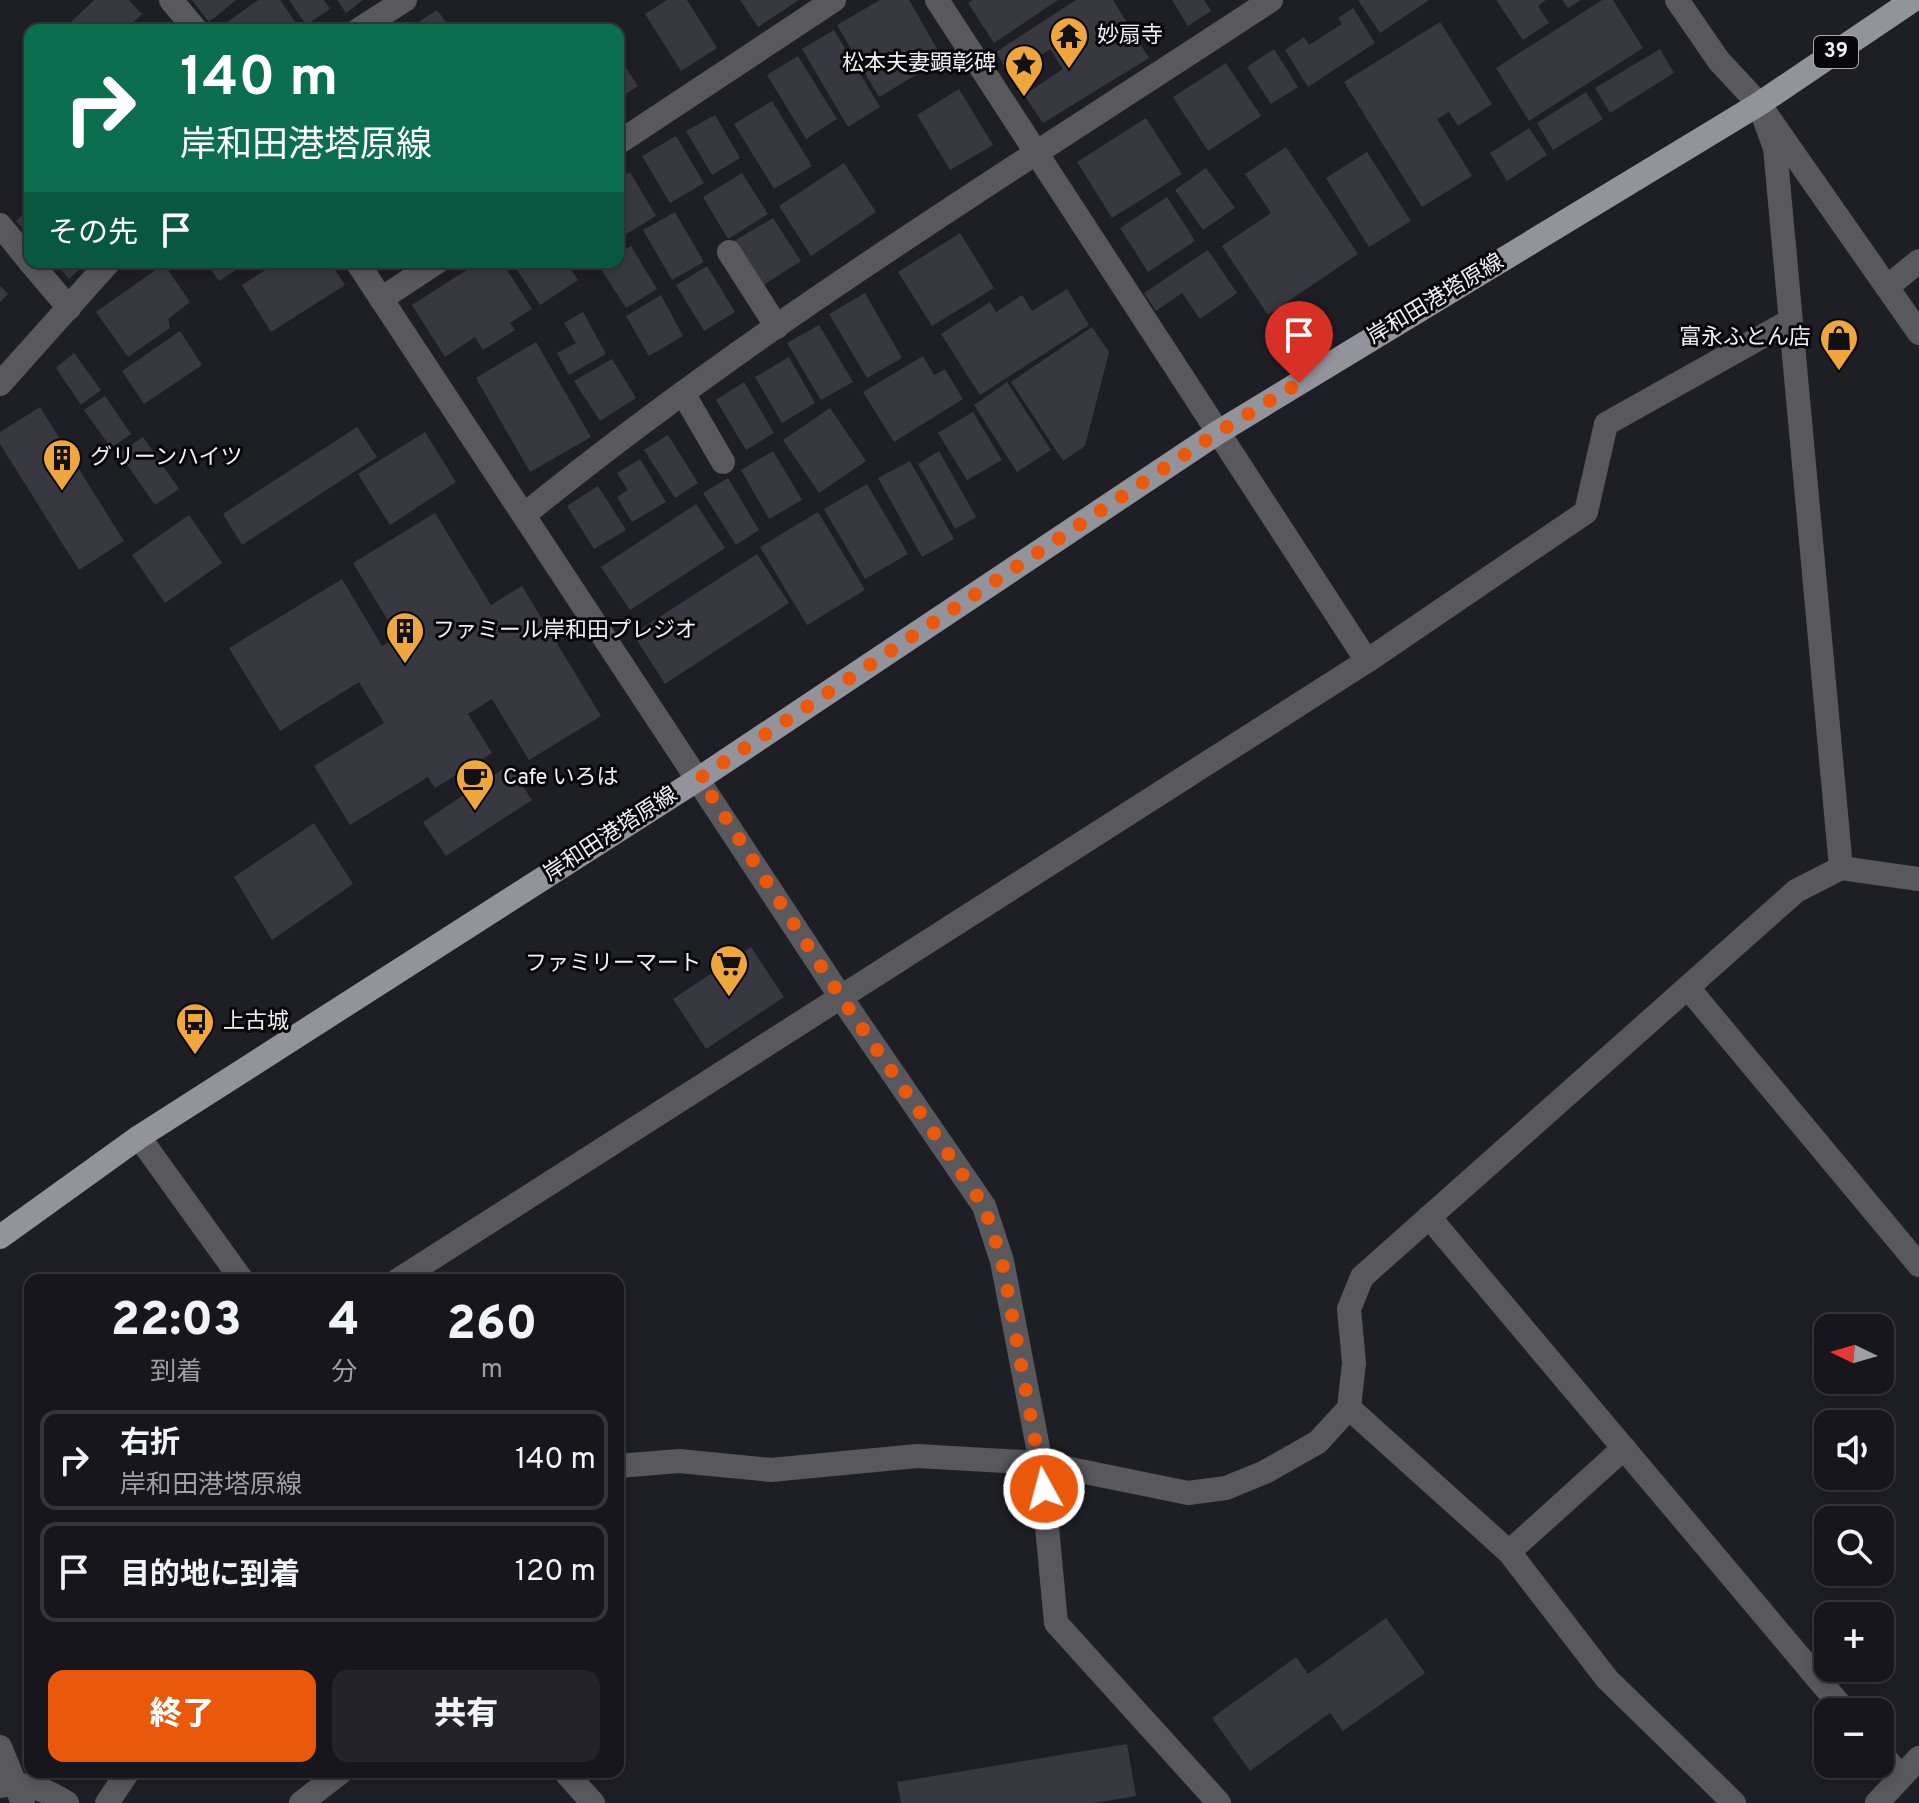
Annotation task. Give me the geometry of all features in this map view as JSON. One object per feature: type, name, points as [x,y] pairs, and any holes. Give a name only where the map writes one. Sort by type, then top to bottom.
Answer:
[{"type":"main road","name":"岸和田港塔原線","points":[[0,1237],[139,1137],[700,778],[1217,433],[1759,104],[1913,0]]},
{"type":"street","points":[[171,0],[191,24]]},
{"type":"street","points":[[367,24],[405,0]]},
{"type":"street","points":[[624,139],[834,0]]},
{"type":"street","points":[[937,0],[1367,661]]},
{"type":"street","points":[[524,515],[618,438],[777,327],[1271,0]]},
{"type":"street","points":[[1677,0],[1719,61],[1759,104],[1919,333]]},
{"type":"street","points":[[1759,104],[1775,148],[1841,868]]},
{"type":"street","points":[[0,225],[24,255]]},
{"type":"street","points":[[729,252],[777,327]]},
{"type":"street","points":[[1887,287],[1919,261]]},
{"type":"street","points":[[35,268],[69,308]]},
{"type":"street","points":[[0,384],[104,268]]},
{"type":"street","points":[[361,268],[700,778],[842,999],[984,1206],[1002,1261],[1041,1463],[1056,1623],[1219,1803]]},
{"type":"street","points":[[381,299],[428,268]]},
{"type":"street","points":[[407,1274],[1367,661],[1586,512],[1606,424],[1790,321]]},
{"type":"street","points":[[683,393],[723,462]]},
{"type":"street","points":[[624,1466],[679,1461],[771,1470],[917,1456],[1041,1463],[1188,1493],[1226,1488],[1265,1472],[1318,1442],[1349,1408],[1354,1363],[1349,1309],[1362,1277],[1796,891],[1841,868],[1919,879]]},
{"type":"street","points":[[1689,989],[1919,1265]]},
{"type":"street","points":[[139,1137],[238,1274]]},
{"type":"street","points":[[1429,1217],[1834,1698]]},
{"type":"street","points":[[1349,1408],[1509,1552],[1607,1679],[1734,1803]]},
{"type":"street","points":[[1509,1552],[1624,1448]]},
{"type":"street","points":[[0,1747],[12,1791],[55,1795],[67,1803]]},
{"type":"street","points":[[1877,1803],[1919,1758]]},
{"type":"street","points":[[1894,1769],[1901,1777]]},
{"type":"street","points":[[107,1803],[124,1778]]},
{"type":"street","points":[[301,1803],[333,1778]]},
{"type":"street","points":[[570,1778],[593,1803]]},
{"type":"building","points":[[94,0],[129,0],[142,14],[131,24],[75,24],[72,21]]},
{"type":"building","points":[[192,0],[236,0],[209,22]]},
{"type":"building","points":[[258,0],[280,0],[297,24],[224,24]]},
{"type":"building","points":[[289,0],[324,0],[330,9],[305,24]]},
{"type":"building","points":[[337,0],[363,0],[346,13]]},
{"type":"building","points":[[667,0],[687,0],[717,48],[681,71],[645,14]]},
{"type":"building","points":[[740,0],[799,0],[758,27]]},
{"type":"building","points":[[880,0],[909,0],[943,59],[879,97],[837,25]]},
{"type":"building","points":[[973,0],[1058,0],[994,43],[968,3]]},
{"type":"building","name":"妙扇寺","points":[[1076,0],[1113,0],[1149,58],[1043,123],[1024,95],[1063,69],[1050,49],[1010,75],[996,52]]},
{"type":"building","points":[[1172,0],[1204,0],[1211,11],[1188,26]]},
{"type":"building","points":[[1358,0],[1429,0],[1380,33]]},
{"type":"building","points":[[1496,0],[1546,0],[1538,6],[1549,23],[1523,40]]},
{"type":"building","points":[[1562,0],[1581,0],[1568,8]]},
{"type":"building","points":[[1602,0],[1613,0],[1643,48],[1529,121],[1496,68]]},
{"type":"building","points":[[1353,8],[1375,43],[1308,87],[1285,50],[1304,37],[1309,45],[1342,24],[1338,18]]},
{"type":"building","points":[[437,10],[448,24],[415,24]]},
{"type":"building","points":[[1440,22],[1492,104],[1458,126],[1449,112],[1437,119],[1472,176],[1422,207],[1344,82]]},
{"type":"building","points":[[834,30],[880,107],[848,127],[802,49]]},
{"type":"building","points":[[1274,49],[1298,87],[1271,104],[1247,67]]},
{"type":"building","points":[[1660,49],[1674,73],[1610,113],[1595,88]]},
{"type":"building","points":[[798,56],[837,119],[806,139],[767,75]]},
{"type":"building","points":[[1226,63],[1261,116],[1208,151],[1173,97]]},
{"type":"building","points":[[624,65],[638,86],[624,95]]},
{"type":"building","points":[[959,89],[993,145],[950,170],[917,115]]},
{"type":"building","points":[[1586,92],[1603,119],[1553,150],[1537,123]]},
{"type":"building","points":[[772,101],[812,166],[774,189],[734,124]]},
{"type":"building","points":[[715,115],[740,158],[712,175],[686,131]]},
{"type":"building","points":[[1146,118],[1182,174],[1112,218],[1077,162]]},
{"type":"building","points":[[1529,128],[1547,155],[1507,181],[1490,153]]},
{"type":"building","points":[[676,136],[704,183],[670,203],[642,156]]},
{"type":"building","points":[[1286,147],[1358,254],[1268,315],[1222,246],[1271,213],[1245,174]]},
{"type":"building","points":[[1367,152],[1411,221],[1369,247],[1326,178]]},
{"type":"building","points":[[844,163],[876,212],[811,256],[779,206]]},
{"type":"building","points":[[1206,168],[1235,208],[1203,230],[1175,190]]},
{"type":"building","points":[[630,172],[656,216],[624,235],[624,176]]},
{"type":"building","points":[[742,173],[768,214],[728,239],[703,197]]},
{"type":"building","points":[[1167,197],[1195,241],[1148,272],[1120,228]]},
{"type":"building","points":[[675,212],[704,262],[672,280],[643,230]]},
{"type":"building","points":[[24,214],[24,230],[16,221]]},
{"type":"building","points":[[773,218],[801,261],[762,286],[734,241]]},
{"type":"building","points":[[960,233],[994,288],[932,326],[898,272]]},
{"type":"building","points":[[631,246],[657,289],[626,308],[600,268],[624,268],[624,250]]},
{"type":"building","points":[[1208,250],[1237,293],[1200,319],[1182,293],[1156,311],[1144,293]]},
{"type":"building","points":[[707,266],[735,312],[704,331],[676,285]]},
{"type":"building","points":[[59,268],[81,268],[69,279]]},
{"type":"building","points":[[158,268],[167,268],[190,302],[168,319],[170,328],[128,357],[96,312]]},
{"type":"building","points":[[210,268],[239,268],[219,281]]},
{"type":"building","points":[[269,268],[334,268],[345,285],[271,332],[242,285]]},
{"type":"building","points":[[470,268],[506,268],[532,309],[510,323],[515,330],[483,350],[475,337],[445,357],[412,305]]},
{"type":"building","points":[[516,268],[570,268],[578,280],[540,305]]},
{"type":"building","points":[[0,286],[8,294],[0,302]]},
{"type":"building","points":[[1067,289],[1089,325],[980,395],[941,334],[990,302],[996,312],[1022,295],[1032,311]]},
{"type":"building","points":[[865,293],[902,358],[867,378],[829,314]]},
{"type":"building","points":[[661,295],[683,336],[649,356],[626,316]]},
{"type":"building","points":[[583,312],[606,354],[569,375],[557,353],[576,343],[564,323]]},
{"type":"building","points":[[819,325],[853,382],[821,400],[787,343]]},
{"type":"building","points":[[1092,327],[1109,352],[1085,446],[1063,461],[1011,382]]},
{"type":"building","points":[[180,331],[202,365],[144,404],[122,371]]},
{"type":"building","points":[[536,342],[591,437],[530,472],[476,378]]},
{"type":"building","points":[[74,353],[101,390],[81,405],[56,368]]},
{"type":"building","points":[[923,356],[934,375],[945,369],[963,399],[894,442],[863,392]]},
{"type":"building","points":[[789,357],[815,403],[782,423],[755,377]]},
{"type":"building","points":[[612,359],[636,398],[600,421],[574,381]]},
{"type":"building","points":[[744,382],[774,433],[746,450],[716,400]]},
{"type":"building","points":[[1007,382],[1051,450],[1017,472],[974,405]]},
{"type":"building","points":[[105,396],[131,434],[111,448],[84,410]]},
{"type":"building","name":"グリーンハイツ","points":[[40,407],[124,541],[79,570],[0,444],[0,432]]},
{"type":"building","points":[[830,408],[866,461],[819,493],[783,440]]},
{"type":"building","points":[[973,412],[1002,460],[967,480],[938,433]]},
{"type":"building","points":[[357,427],[377,457],[242,545],[223,514]]},
{"type":"building","points":[[425,432],[456,482],[390,525],[358,474]]},
{"type":"building","points":[[668,435],[698,483],[675,498],[644,450]]},
{"type":"building","points":[[143,437],[179,489],[155,505],[119,453]]},
{"type":"building","points":[[773,451],[802,500],[769,519],[741,470]]},
{"type":"building","points":[[939,451],[976,517],[955,529],[918,464]]},
{"type":"building","points":[[640,459],[666,502],[632,522],[617,497],[628,490],[617,473]]},
{"type":"building","points":[[910,461],[954,539],[922,557],[878,478]]},
{"type":"building","points":[[728,478],[759,530],[736,545],[703,493]]},
{"type":"building","points":[[867,484],[908,554],[865,579],[824,509]]},
{"type":"building","points":[[598,486],[626,530],[594,549],[567,506]]},
{"type":"building","points":[[696,504],[725,548],[630,610],[601,567]]},
{"type":"building","points":[[818,512],[865,590],[807,625],[760,547]]},
{"type":"building","name":"ファミール岸和田プレジオ","points":[[435,513],[491,605],[522,586],[601,716],[529,760],[492,699],[468,714],[492,753],[435,788],[428,777],[350,825],[314,766],[384,723],[359,682],[280,731],[229,648],[342,579],[382,646],[398,637],[353,563]]},
{"type":"building","points":[[189,515],[222,563],[165,603],[132,555]]},
{"type":"building","points":[[757,554],[789,603],[665,684],[633,634]]},
{"type":"building","points":[[509,765],[532,800],[446,856],[423,822]]},
{"type":"building","points":[[314,823],[353,884],[272,940],[234,877]]},
{"type":"building","name":"ファミリーマート","points":[[751,947],[784,997],[706,1049],[673,999]]},
{"type":"building","points":[[1386,1618],[1425,1673],[1343,1731],[1330,1713],[1250,1771],[1212,1718],[1296,1657],[1308,1674]]},
{"type":"building","points":[[1127,1744],[1136,1796],[1094,1803],[901,1803],[897,1782]]},
{"type":"place","name":"妙扇寺","points":[[1069,70]]},
{"type":"place","name":"松本夫妻顕彰碑","points":[[1024,98]]},
{"type":"place","name":"富永ふとん店","points":[[1839,372]]},
{"type":"place","name":"グリーンハイツ","points":[[62,492]]},
{"type":"place","name":"ファミール岸和田プレジオ","points":[[405,665]]},
{"type":"place","name":"Cafe いろは","points":[[475,812]]},
{"type":"place","name":"ファミリーマート","points":[[729,998]]},
{"type":"place","name":"上古城","points":[[195,1056]]},
{"type":"route","points":[[1044,1489],[1016,1327],[1002,1261],[984,1206],[842,999],[700,778],[1217,433],[1299,383]]}]
